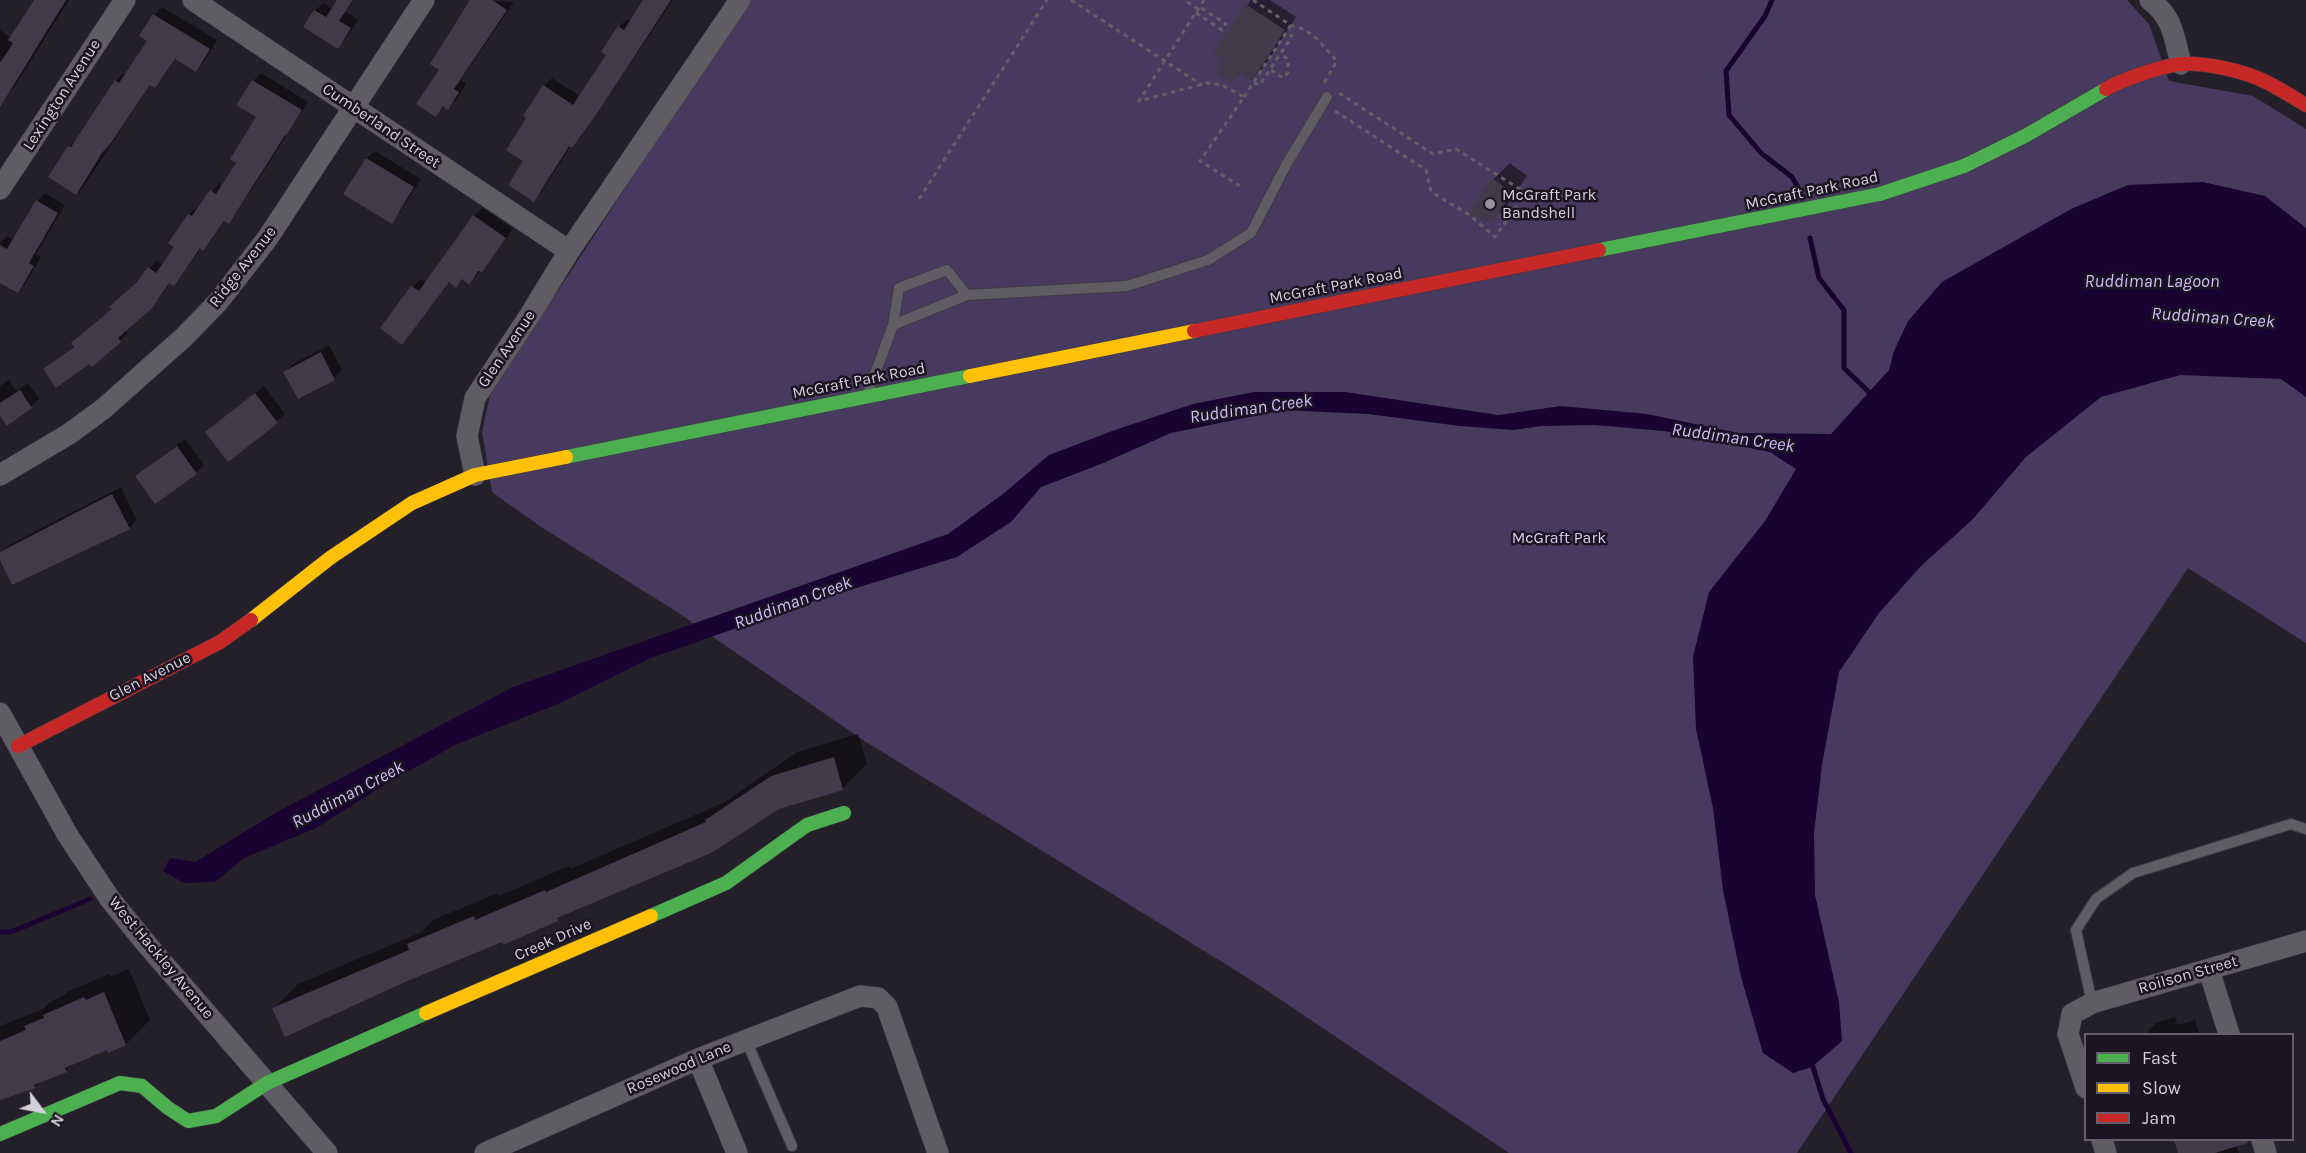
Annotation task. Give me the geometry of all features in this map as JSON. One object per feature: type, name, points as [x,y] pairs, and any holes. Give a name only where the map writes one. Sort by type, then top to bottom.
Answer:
[{"type":"street","name":"Lexington Avenue","points":[[0,189],[125,0]]},
{"type":"street","name":"Cumberland Street","points":[[193,0],[569,251]]},
{"type":"street","name":"Ridge Avenue","points":[[0,475],[69,434],[103,409],[184,337],[218,302],[255,256],[424,0]]},
{"type":"street","name":"Glen Avenue","points":[[18,746],[220,642],[280,599],[330,558],[412,503],[475,475],[467,436],[475,398],[569,251],[740,0]]},
{"type":"street","points":[[2150,0],[2165,13],[2169,21],[2181,64],[2224,68],[2244,73],[2265,81],[2306,105]]},
{"type":"street","name":"McGraft Park Road","points":[[475,475],[1660,240],[1671,235],[1880,194],[1964,166],[2025,136],[2111,86],[2143,74],[2181,64]]},
{"type":"street","name":"West Hackley Avenue","points":[[0,713],[67,834],[110,899],[327,1153]]},
{"type":"street","name":"Creek Drive","points":[[0,1134],[120,1083],[142,1086],[188,1121],[216,1116],[267,1083],[726,883],[807,825],[844,813]]},
{"type":"street","name":"Roilson Street","points":[[2084,1085],[2068,1034],[2072,1014],[2092,1003],[2306,941]]},
{"type":"street","points":[[2209,970],[2228,1033]]},
{"type":"street","name":"Rosewood Lane","points":[[485,1153],[698,1059],[860,996],[878,998],[887,1007],[938,1153]]},
{"type":"street","points":[[698,1059],[737,1153]]},
{"type":"lane","points":[[892,325],[967,295],[1127,286],[1209,260],[1251,233],[1286,165],[1325,100]]},
{"type":"lane","points":[[867,396],[892,325],[899,288],[947,270],[967,295]]},
{"type":"lane","points":[[2092,1003],[2076,930],[2096,899],[2133,873],[2291,824],[2306,829]]},
{"type":"lane","points":[[746,1040],[792,1146]]},
{"type":"path","points":[[919,199],[1047,0]]},
{"type":"path","points":[[1071,0],[1202,85]]},
{"type":"path","points":[[1204,0],[1139,101],[1202,85],[1222,85],[1244,97]]},
{"type":"path","points":[[1253,0],[1291,25],[1304,29],[1318,40],[1337,61],[1322,82],[1433,154],[1456,149],[1526,193],[1495,237],[1468,214],[1431,192],[1426,170],[1325,100]]},
{"type":"path","points":[[1187,2],[1222,30],[1226,24],[1198,10]]},
{"type":"path","points":[[1243,188],[1200,161],[1291,25]]},
{"type":"path","points":[[1254,83],[1260,85],[1292,36],[1286,32]]},
{"type":"path","points":[[1270,70],[1283,78],[1288,72],[1288,59],[1280,54]]},
{"type":"green space","name":"McGraft Park","points":[[748,0],[2127,0],[2149,24],[2169,81],[2253,96],[2306,129],[2306,643],[2188,568],[1797,1153],[1509,1153],[1256,983],[863,740],[674,610],[541,527],[492,492],[482,432],[490,395]]},
{"type":"water","name":"Ruddiman Lagoon","points":[[2203,182],[2265,196],[2306,228],[2306,397],[2281,379],[2180,375],[2101,397],[2026,457],[1973,519],[1921,566],[1879,613],[1839,672],[1822,765],[1814,833],[1815,895],[1839,1002],[1842,1041],[1812,1067],[1793,1073],[1763,1053],[1741,977],[1723,890],[1713,808],[1696,729],[1693,657],[1709,592],[1765,521],[1796,469],[1770,452],[1664,431],[1595,425],[1541,426],[1513,430],[1460,426],[1368,414],[1283,410],[1171,433],[1041,487],[1011,522],[957,557],[814,601],[651,658],[560,703],[457,744],[389,782],[316,828],[244,858],[215,882],[184,883],[163,871],[170,858],[195,862],[277,812],[513,687],[948,534],[1003,494],[1049,455],[1193,404],[1254,392],[1345,392],[1498,415],[1561,406],[1647,414],[1738,433],[1831,434],[1889,370],[1894,351],[1908,321],[1942,282],[2071,209],[2128,185]]},
{"type":"building","points":[[34,0],[66,0],[0,107],[0,63],[13,43],[8,40]]},
{"type":"building","points":[[337,0],[353,0],[339,21],[351,28],[338,49],[303,27],[314,10],[326,17]]},
{"type":"building","points":[[470,0],[492,0],[507,10],[454,89],[459,92],[448,110],[443,106],[436,117],[416,104],[439,70],[430,64]]},
{"type":"building","points":[[643,0],[671,0],[598,112],[572,148],[569,146],[534,202],[508,185],[523,161],[506,150],[526,118],[523,116],[543,85],[573,105],[606,55],[601,52],[618,26],[624,30]]},
{"type":"building","points":[[1245,4],[1285,30],[1252,81],[1239,73],[1232,83],[1215,72],[1223,60],[1213,54]]},
{"type":"building","points":[[153,14],[210,49],[196,72],[175,59],[155,88],[150,85],[102,153],[76,195],[48,177],[68,146],[71,147],[115,80],[119,83],[147,41],[139,36]]},
{"type":"building","points":[[252,80],[302,110],[286,136],[229,224],[224,221],[203,251],[200,248],[174,286],[169,283],[152,308],[118,338],[121,342],[92,367],[89,364],[56,388],[43,369],[74,347],[71,343],[112,309],[109,307],[136,283],[148,267],[156,273],[174,247],[168,243],[188,214],[192,216],[210,190],[216,194],[236,163],[230,159],[256,117],[236,105]]},
{"type":"building","points":[[366,158],[414,187],[392,224],[343,194]]},
{"type":"building","name":"McGraft Park Bandshell","points":[[1492,178],[1512,193],[1492,223],[1468,214]]},
{"type":"building","points":[[36,200],[58,213],[29,263],[34,266],[18,293],[0,283],[0,245],[7,249]]},
{"type":"building","points":[[473,215],[506,238],[482,272],[478,271],[469,285],[462,279],[456,288],[449,282],[402,345],[380,328],[411,286],[419,291]]},
{"type":"building","points":[[321,352],[335,380],[298,399],[283,372]]},
{"type":"building","points":[[20,390],[32,408],[7,426],[0,416],[0,403]]},
{"type":"building","points":[[255,393],[278,423],[228,462],[205,432]]},
{"type":"building","points":[[177,446],[197,474],[155,504],[135,476]]},
{"type":"building","points":[[112,494],[130,529],[12,585],[0,560],[0,552]]},
{"type":"building","points":[[834,757],[843,790],[779,809],[711,853],[557,918],[558,921],[503,945],[502,942],[405,982],[285,1037],[272,1008],[409,950],[407,944],[474,916],[475,920],[545,890],[546,892],[706,822],[705,820],[771,776]]},
{"type":"building","points":[[104,992],[126,1045],[108,1053],[107,1050],[65,1068],[67,1072],[34,1085],[36,1088],[0,1100],[0,1041],[26,1030],[24,1026],[44,1018],[43,1015],[84,997],[86,1000]]},
{"type":"building","points":[[2174,1141],[2247,1141],[2248,1143],[2215,1153],[2178,1153]]},
{"type":"waterway","points":[[1772,0],[1765,16],[1726,71],[1729,115],[1761,153],[1792,177],[1799,189]]},
{"type":"waterway","points":[[1810,238],[1819,278],[1844,310],[1844,368],[1872,395]]},
{"type":"waterway","name":"Ruddiman Creek","points":[[0,932],[11,932],[90,899]]},
{"type":"waterway","points":[[1811,1061],[1823,1099],[1851,1153]]},
{"type":"traffic: fast","points":[[1599,250],[1880,194],[1964,166],[2025,136],[2106,89]]},
{"type":"traffic: fast","points":[[566,457],[970,376]]},
{"type":"traffic: fast","points":[[651,916],[726,883],[807,825],[844,813]]},
{"type":"traffic: fast","points":[[0,1134],[120,1083],[142,1086],[188,1121],[216,1116],[267,1083],[426,1013]]},
{"type":"traffic: slow","points":[[970,376],[1194,331]]},
{"type":"traffic: slow","points":[[251,620],[330,558],[412,503],[475,475],[566,457]]},
{"type":"traffic: slow","points":[[426,1013],[651,916]]},
{"type":"traffic: jam","points":[[2106,89],[2132,77],[2164,67],[2201,64],[2257,78],[2306,105]]},
{"type":"traffic: jam","points":[[1194,331],[1599,250]]},
{"type":"traffic: jam","points":[[18,746],[220,642],[251,620]]},
{"type":"place","name":"McGraft Park Bandshell","points":[[1490,204]]}]
